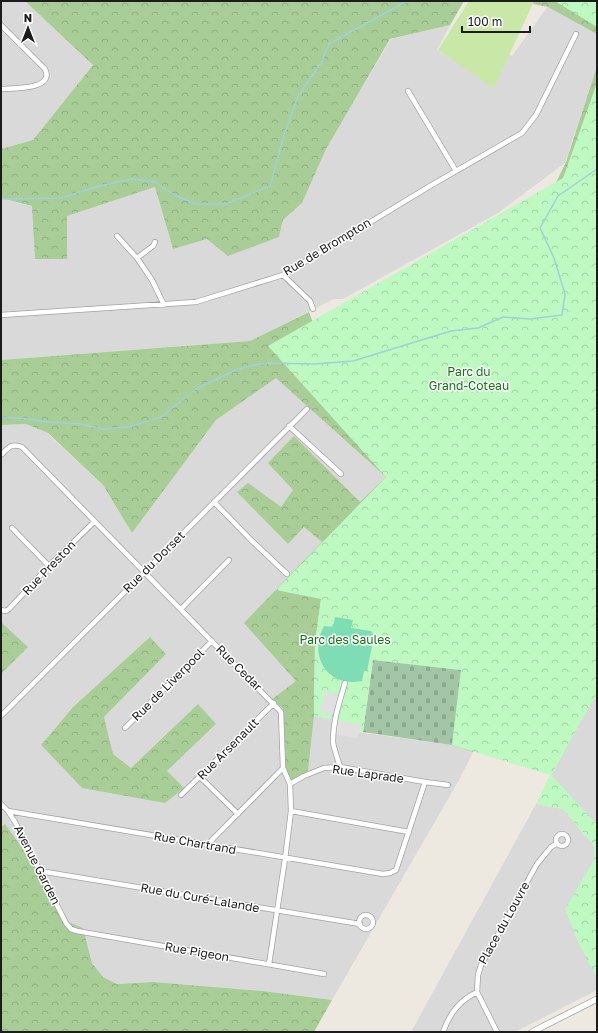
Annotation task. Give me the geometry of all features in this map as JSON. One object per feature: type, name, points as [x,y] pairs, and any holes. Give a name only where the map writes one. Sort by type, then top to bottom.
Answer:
[{"type":"street","points":[[1,25],[45,69],[47,73],[46,79],[41,84],[35,86],[1,88]]},
{"type":"street","name":"Rue de Brompton","points":[[1,315],[196,302],[283,275],[522,133],[536,115],[576,34]]},
{"type":"street","points":[[408,91],[456,171]]},
{"type":"street","points":[[117,236],[137,258],[152,280],[164,305]]},
{"type":"street","points":[[137,258],[153,246],[155,242]]},
{"type":"street","points":[[283,275],[310,301],[313,309]]},
{"type":"street","name":"Rue du Dorset","points":[[1,716],[289,426],[307,410]]},
{"type":"street","points":[[289,426],[341,474]]},
{"type":"street","name":"Rue Cedar","points":[[1,455],[9,447],[15,445],[22,447],[94,522],[274,703],[281,712],[283,768],[290,784],[291,811],[269,964]]},
{"type":"street","points":[[214,502],[287,574]]},
{"type":"street","name":"Rue Preston","points":[[2,611],[6,611],[11,607],[49,566],[94,522]]},
{"type":"street","points":[[12,528],[49,566]]},
{"type":"street","points":[[181,609],[229,560]]},
{"type":"street","name":"Rue de Liverpool","points":[[125,728],[212,641]]},
{"type":"street","points":[[340,767],[333,744],[334,727],[336,713],[345,683]]},
{"type":"street","name":"Rue Arsenault","points":[[181,795],[274,703]]},
{"type":"street","name":"Rue Laprade","points":[[290,784],[304,776],[324,768],[340,767],[448,785]]},
{"type":"street","points":[[207,845],[283,768]]},
{"type":"street","points":[[200,777],[238,814]]},
{"type":"street","points":[[291,811],[409,832],[425,782]]},
{"type":"street","name":"Avenue Garden","points":[[1,804],[8,811],[66,923],[71,929]]},
{"type":"street","name":"Rue Chartrand","points":[[8,811],[285,859],[383,874],[396,870],[409,832]]},
{"type":"street","name":"Place du Louvre","points":[[477,992],[478,975],[483,959],[537,864],[551,847],[556,844]]},
{"type":"street","name":"Rue du Curé-Lalande","points":[[40,871],[360,924]]},
{"type":"street","name":"Rue Pigeon","points":[[71,929],[324,974]]},
{"type":"street","points":[[443,1032],[448,1020],[459,1004],[477,992],[498,1032]]},
{"type":"street","points":[[532,1032],[597,999]]},
{"type":"shaded area","points":[[1,1],[25,1],[93,65],[33,140],[1,149]]},
{"type":"shaded area","points":[[548,6],[597,34],[597,66],[565,163],[498,213],[343,299],[334,299],[250,341],[1,360],[1,198],[67,216],[155,187],[173,249],[207,239],[279,237],[283,220],[302,203],[325,149],[391,39],[450,25],[437,50],[493,82],[506,53],[512,56]]},
{"type":"shaded area","points":[[276,377],[386,477],[276,590],[296,681],[283,708],[286,768],[308,771],[314,716],[333,719],[335,729],[452,745],[473,752],[459,780],[332,1000],[263,991],[153,982],[117,984],[103,977],[92,963],[83,928],[68,923],[42,869],[28,856],[5,825],[1,827],[1,425],[26,424],[47,433],[103,485],[132,533],[216,420]],"holes":[[[150,637],[166,654],[104,717],[113,754],[131,768],[198,705],[216,724],[167,771],[82,788],[41,745],[73,707]]]},
{"type":"shaded area","points":[[325,691],[339,694],[333,715],[320,712]]},
{"type":"shaded area","points":[[597,691],[597,825],[551,775]]},
{"type":"shaded area","points":[[337,720],[361,724],[358,738],[335,734]]},
{"type":"shaded area","points":[[536,804],[563,809],[594,846],[594,861],[566,909],[597,976],[597,990],[515,1032],[411,1032]]},
{"type":"green space","points":[[25,1],[464,1],[450,25],[390,39],[326,149],[302,203],[283,220],[279,237],[228,256],[207,239],[173,249],[155,187],[67,216],[67,259],[35,259],[32,206],[1,198],[1,149],[33,140],[93,65]]},
{"type":"green space","points":[[469,1],[534,1],[494,88],[438,50]]},
{"type":"green space","points":[[534,1],[597,1],[597,34],[548,7],[533,4]]},
{"type":"green space","points":[[555,1],[597,1],[597,27]]},
{"type":"green space","name":"Parc du Grand-Coteau","points":[[597,66],[597,532],[481,734],[473,752],[452,745],[461,670],[373,660],[321,600],[315,643],[314,716],[308,771],[289,782],[286,768],[283,708],[271,700],[296,681],[244,623],[322,542],[304,527],[288,544],[237,492],[248,483],[281,507],[293,490],[268,463],[294,436],[360,502],[386,477],[276,378],[216,420],[132,533],[103,485],[48,433],[26,424],[1,425],[1,360],[250,341],[309,312],[315,328],[500,297],[566,162]]},
{"type":"green space","name":"Parc du Grand-Coteau","points":[[597,83],[597,693],[551,775],[597,825],[597,978],[579,944],[565,909],[594,861],[594,846],[563,809],[536,804],[550,775],[452,745],[461,670],[373,660],[363,732],[335,729],[333,719],[314,716],[315,643],[321,599],[276,590],[386,477],[268,346],[563,178]]},
{"type":"green space","name":"Parc des Saules","points":[[335,617],[353,620],[351,628],[371,631],[374,636],[367,671],[364,671],[362,681],[350,682],[339,679],[330,674],[324,667],[320,658],[318,648],[324,626],[333,627]]},
{"type":"green space","points":[[2,623],[28,647],[1,674],[1,624]]},
{"type":"green space","points":[[150,637],[166,654],[104,717],[113,754],[131,768],[198,704],[216,724],[167,771],[184,788],[165,803],[82,788],[41,745],[73,707]]},
{"type":"green space","points":[[373,660],[461,670],[452,745],[363,732]]},
{"type":"green space","points":[[5,824],[28,856],[42,869],[68,922],[83,928],[92,963],[103,977],[117,984],[153,982],[263,991],[332,1000],[314,1032],[1,1032],[1,827]]},
{"type":"waterway","points":[[1,199],[61,198],[99,186],[132,179],[155,182],[174,195],[196,204],[226,204],[270,186],[284,135],[298,96],[321,63],[329,44],[407,1]]},
{"type":"waterway","points":[[1,418],[21,418],[81,424],[103,429],[129,427],[161,417],[196,389],[240,368],[267,363],[315,364],[353,361],[451,331],[478,328],[503,317],[530,319],[562,315],[565,294],[554,258],[540,228],[558,196],[597,169]]}]
